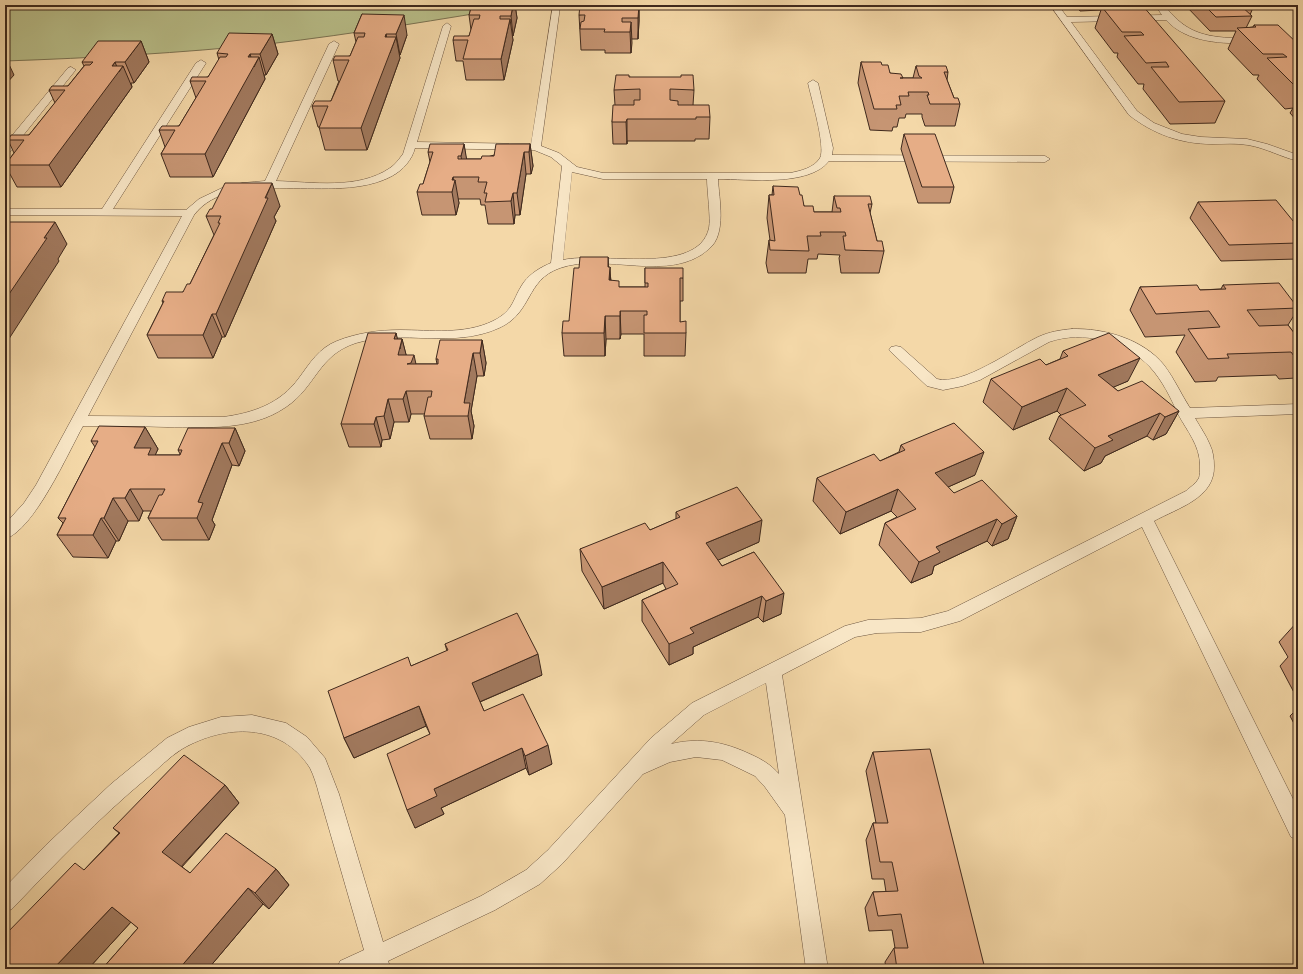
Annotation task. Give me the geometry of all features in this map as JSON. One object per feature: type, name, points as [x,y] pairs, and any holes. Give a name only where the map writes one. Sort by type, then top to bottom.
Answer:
[{"type":"lane","points":[[1054,5],[1133,113],[1145,123],[1160,131],[1178,137],[1197,141],[1251,143],[1298,158]]},
{"type":"lane","points":[[1159,5],[1170,18],[1186,30],[1213,39],[1228,41],[1258,40]]},
{"type":"lane","points":[[536,147],[556,7]]},
{"type":"lane","points":[[1066,20],[1170,18]]},
{"type":"lane","points":[[5,533],[22,518],[34,504],[190,213],[200,202],[224,191],[250,185],[344,185],[363,183],[375,180],[404,162],[447,26]]},
{"type":"lane","points":[[269,184],[334,44]]},
{"type":"lane","points":[[105,213],[201,63]]},
{"type":"lane","points":[[5,151],[71,70]]},
{"type":"lane","points":[[564,195],[568,190],[585,179],[602,176],[795,176],[810,171],[825,162],[828,148],[813,83]]},
{"type":"lane","points":[[410,145],[536,147],[555,155],[568,166],[582,172],[602,176]]},
{"type":"lane","points":[[826,158],[1045,159]]},
{"type":"lane","points":[[557,264],[568,166]]},
{"type":"lane","points":[[79,421],[223,422],[257,416],[276,407],[299,388],[314,365],[324,354],[340,345],[361,337],[379,334],[456,335],[472,333],[489,328],[502,321],[516,310],[526,289],[534,279],[544,271],[557,264],[588,261],[661,262],[692,256],[702,250],[709,243],[715,228],[712,176]]},
{"type":"lane","points":[[5,212],[190,213]]},
{"type":"lane","points":[[348,969],[378,963],[533,877],[555,857],[658,744],[698,709],[851,631],[874,625],[920,625],[937,622],[954,616],[1191,495],[1201,487],[1207,478],[1207,462],[1204,446],[1158,366],[1144,353],[1122,342],[1099,335],[1076,332],[1055,335],[997,366],[953,384],[943,386],[937,386],[896,350]]},
{"type":"lane","points":[[1185,413],[1298,409]]},
{"type":"lane","points":[[1145,518],[1298,830]]},
{"type":"lane","points":[[773,670],[817,969]]},
{"type":"lane","points":[[5,902],[53,852],[118,790],[174,744],[195,733],[221,725],[252,723],[280,729],[301,743],[318,764],[330,794],[378,963]]},
{"type":"lane","points":[[634,771],[660,756],[681,750],[707,748],[735,755],[764,771],[780,790],[794,815]]},
{"type":"green space","points":[[528,5],[366,31],[268,44],[136,55],[5,61],[5,6]]},
{"type":"building","points":[[472,5],[513,5],[511,16],[500,16],[500,19],[510,19],[501,59],[463,59],[468,40],[453,40],[454,36],[469,36],[474,19],[479,19],[480,15],[469,15]]},
{"type":"building","points":[[580,5],[639,5],[638,18],[622,18],[622,22],[631,22],[630,32],[604,32],[605,29],[580,29],[581,22],[584,21],[585,15],[579,15]]},
{"type":"building","points":[[1118,5],[1142,5],[1225,101],[1179,102],[1151,67],[1169,67],[1166,62],[1146,63],[1124,36],[1144,35],[1141,32],[1122,32],[1102,7],[1120,7]]},
{"type":"building","points":[[1204,5],[1240,5],[1252,16],[1216,17]]},
{"type":"building","points":[[362,14],[404,15],[396,34],[386,34],[385,37],[396,37],[361,128],[319,128],[328,106],[312,106],[315,101],[331,101],[349,60],[333,60],[335,56],[350,56],[358,37],[364,37],[365,33],[354,33]]},
{"type":"building","points":[[1254,25],[1278,25],[1298,44],[1298,87],[1296,87],[1267,58],[1287,57],[1283,54],[1263,54],[1237,28],[1256,27]]},
{"type":"building","points":[[229,33],[272,34],[260,54],[250,54],[248,57],[259,57],[205,154],[161,154],[175,130],[159,130],[162,126],[179,126],[206,81],[190,81],[192,77],[208,77],[220,57],[226,57],[228,54],[217,53]]},
{"type":"building","points":[[98,41],[141,41],[125,62],[115,62],[112,66],[123,66],[49,165],[5,165],[24,140],[8,140],[11,135],[29,135],[65,90],[49,90],[52,86],[68,86],[85,65],[90,65],[93,62],[82,62]]},
{"type":"building","points":[[861,62],[881,62],[882,65],[888,65],[890,73],[901,74],[903,78],[922,78],[919,76],[916,66],[946,66],[948,72],[944,72],[954,98],[958,98],[960,104],[930,104],[927,95],[929,95],[928,92],[908,92],[909,96],[899,96],[901,105],[896,105],[897,109],[874,109]]},
{"type":"building","points":[[616,75],[629,75],[629,77],[681,77],[681,75],[693,75],[694,90],[670,89],[670,100],[678,101],[678,105],[709,105],[710,117],[696,117],[696,119],[627,119],[626,122],[612,122],[613,105],[634,105],[634,100],[640,100],[640,89],[614,90]]},
{"type":"building","points":[[904,134],[935,134],[954,187],[922,187]]},
{"type":"building","points":[[430,144],[464,144],[461,156],[458,156],[458,159],[481,159],[482,156],[494,156],[496,144],[530,144],[529,152],[524,152],[517,193],[513,193],[511,201],[485,202],[487,193],[484,193],[487,182],[478,182],[479,177],[453,177],[452,180],[455,180],[452,192],[417,192],[420,184],[423,184],[433,152],[428,152]]},
{"type":"building","points":[[225,183],[272,183],[265,198],[268,198],[216,314],[212,314],[203,335],[147,335],[164,301],[162,301],[166,292],[183,292],[187,284],[190,284],[220,223],[218,223],[221,216],[206,216],[210,209],[212,209]]},
{"type":"building","points":[[773,186],[798,187],[800,195],[802,195],[804,206],[813,206],[814,212],[841,212],[840,208],[837,208],[834,196],[870,196],[872,204],[868,204],[877,241],[882,241],[884,251],[845,250],[843,236],[846,236],[845,232],[820,232],[821,236],[807,236],[809,251],[770,250],[769,240],[775,241],[769,195],[774,195]]},
{"type":"building","points":[[1276,200],[1298,227],[1298,243],[1229,245],[1198,202]]},
{"type":"building","points":[[55,222],[44,238],[47,238],[5,300],[5,223]]},
{"type":"building","points":[[580,257],[608,257],[608,267],[610,267],[609,280],[619,281],[619,287],[648,287],[648,283],[645,283],[645,268],[683,268],[683,278],[680,278],[680,322],[686,321],[686,333],[644,333],[644,315],[647,315],[647,311],[620,311],[620,316],[605,316],[604,333],[562,333],[563,321],[569,321],[574,268],[579,268]]},
{"type":"building","points":[[1279,283],[1298,308],[1247,310],[1259,326],[1288,325],[1298,338],[1298,356],[1294,356],[1291,352],[1227,354],[1229,358],[1208,359],[1188,329],[1220,327],[1209,311],[1156,314],[1140,287],[1197,285],[1200,290],[1226,289],[1223,285]]},
{"type":"building","points":[[368,333],[396,333],[394,339],[402,339],[398,355],[414,355],[411,363],[407,364],[438,364],[438,359],[436,359],[440,340],[482,340],[480,353],[473,353],[464,403],[470,403],[468,416],[424,416],[428,397],[431,397],[432,391],[406,391],[403,399],[388,399],[384,416],[376,417],[374,424],[341,424]]},
{"type":"building","points":[[1109,333],[1140,358],[1098,375],[1118,391],[1142,381],[1179,411],[1165,417],[1160,413],[1108,436],[1113,440],[1095,448],[1059,416],[1086,405],[1067,388],[1022,407],[991,379],[1040,359],[1046,365],[1068,356],[1063,351]]},
{"type":"building","points":[[954,423],[984,452],[935,473],[954,493],[982,480],[1017,516],[1002,524],[997,519],[936,547],[940,552],[919,562],[885,523],[916,509],[898,489],[846,512],[817,478],[874,454],[880,461],[905,450],[901,445]]},
{"type":"building","points":[[99,426],[145,427],[134,448],[151,448],[148,455],[180,455],[182,450],[178,450],[188,428],[235,428],[229,443],[222,443],[198,502],[203,503],[197,518],[148,518],[159,495],[162,495],[165,489],[130,489],[125,498],[113,498],[104,518],[101,518],[93,535],[57,535],[66,518],[58,518],[98,441],[91,441]]},
{"type":"building","points":[[737,487],[762,520],[706,543],[722,566],[754,552],[784,593],[766,601],[762,596],[690,628],[694,633],[669,644],[642,600],[678,584],[663,562],[602,587],[580,549],[645,523],[650,530],[680,517],[676,512]]},
{"type":"building","points":[[517,613],[538,654],[472,683],[484,711],[523,694],[548,745],[525,756],[522,748],[434,789],[437,796],[407,810],[387,754],[430,734],[419,706],[344,738],[328,691],[408,657],[411,666],[448,650],[445,644]]},
{"type":"building","points":[[930,749],[985,969],[897,969],[894,948],[908,948],[901,914],[878,916],[873,892],[898,891],[892,862],[880,862],[873,823],[888,823],[873,752]]},
{"type":"building","points":[[184,755],[225,785],[162,852],[190,873],[226,833],[276,869],[255,893],[248,888],[179,969],[102,969],[138,928],[112,907],[53,969],[15,969],[5,960],[5,935],[75,863],[84,870],[120,833],[113,828]]}]
